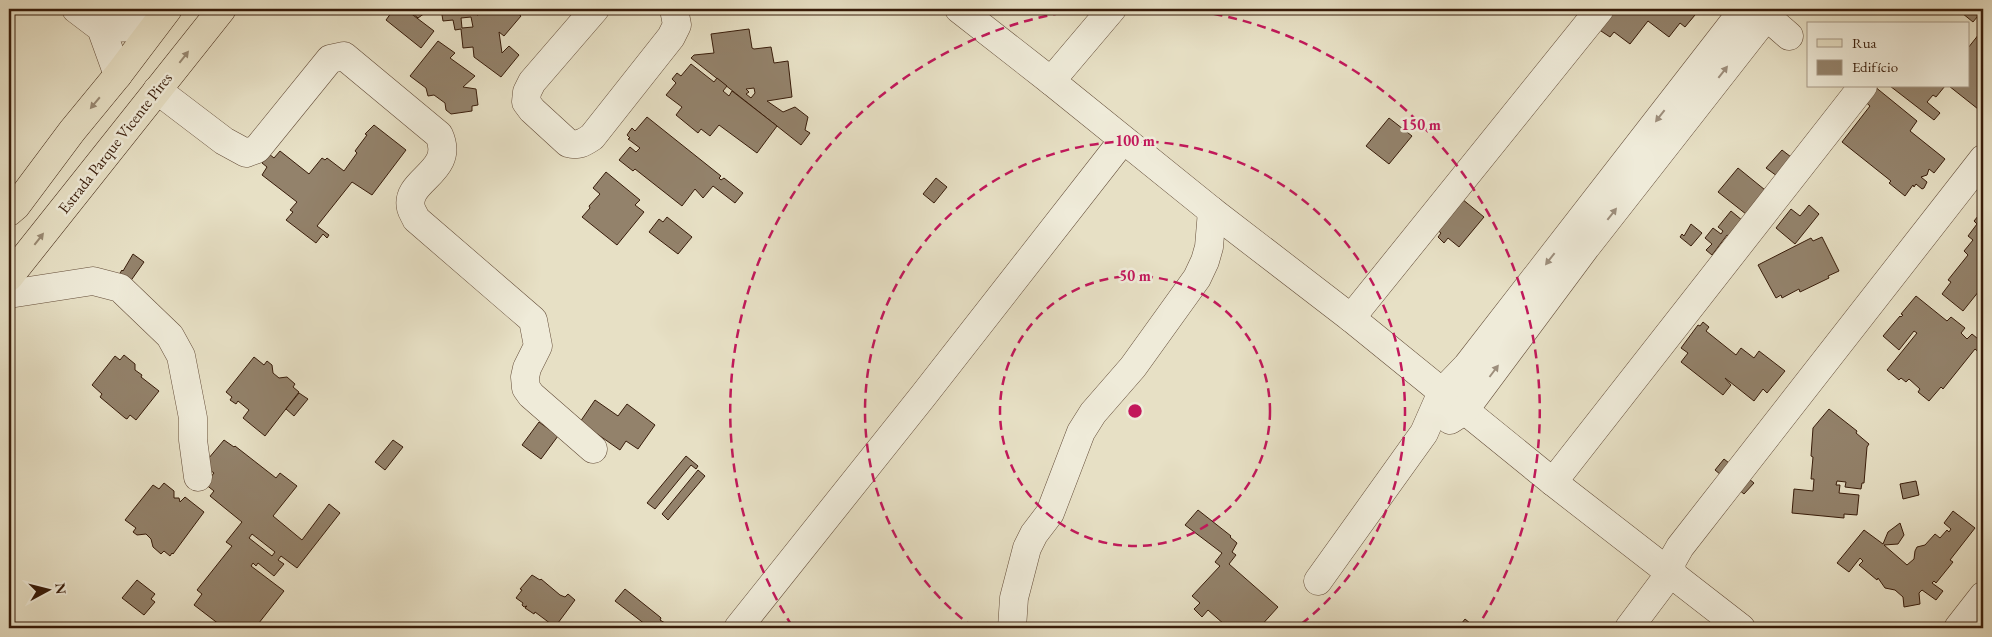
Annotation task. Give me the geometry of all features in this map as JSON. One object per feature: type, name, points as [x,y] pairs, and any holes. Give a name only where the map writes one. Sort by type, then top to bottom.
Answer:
[{"type":"main road","name":"Estrada Parque Vicente Pires","points":[[9,277],[222,9]]},
{"type":"main road","points":[[9,212],[16,206],[72,131],[118,75],[160,18]]},
{"type":"street","points":[[76,9],[101,28],[118,75]]},
{"type":"street","points":[[595,9],[532,82],[527,92],[526,102],[532,110],[568,143],[574,145],[581,144],[592,137],[671,37],[677,25],[674,9]]},
{"type":"street","points":[[959,9],[1051,80],[1212,211],[1351,318],[1553,482],[1741,628]]},
{"type":"street","points":[[1051,80],[1112,9]]},
{"type":"street","points":[[1351,318],[1600,9]]},
{"type":"street","points":[[1318,581],[1424,433],[1442,392],[1577,240],[1756,12],[1789,36]]},
{"type":"street","points":[[101,28],[160,18]]},
{"type":"street","points":[[157,90],[224,141],[246,153],[257,149],[330,59],[344,56],[439,135],[443,147],[442,159],[415,191],[411,202],[411,208],[416,219],[533,320],[538,346],[527,368],[526,388],[530,395],[593,449]]},
{"type":"street","points":[[1553,482],[1861,88]]},
{"type":"street","points":[[738,628],[924,396],[1123,140]]},
{"type":"street","points":[[1629,628],[1671,572],[1672,561],[1680,547],[1983,159]]},
{"type":"street","points":[[1012,628],[1014,598],[1027,548],[1034,534],[1050,513],[1082,432],[1093,413],[1133,367],[1198,278],[1209,247],[1212,211]]},
{"type":"street","points":[[1424,433],[1464,411],[1577,240]]},
{"type":"street","points":[[9,294],[93,282],[120,288],[170,336],[181,356],[192,418],[192,440],[198,477]]},
{"type":"street","points":[[1958,628],[1983,596]]},
{"type":"building","points":[[394,9],[405,9],[434,31],[421,48],[386,20]]},
{"type":"building","points":[[407,9],[426,9],[425,13],[418,18]]},
{"type":"building","points":[[441,9],[476,9],[478,15],[478,9],[512,9],[521,16],[504,36],[499,32],[502,53],[509,46],[519,55],[501,77],[474,57],[473,47],[463,48],[461,29],[455,30],[453,20],[443,21]],"holes":[[[471,17],[473,27],[462,28],[461,18]]]},
{"type":"building","points":[[1610,9],[1700,9],[1685,27],[1680,23],[1669,37],[1648,21],[1630,44],[1614,32],[1610,37],[1595,27]]},
{"type":"building","points":[[1957,9],[1980,9],[1982,11],[1973,22]]},
{"type":"building","points":[[749,29],[752,48],[771,47],[774,63],[788,61],[792,97],[767,101],[783,112],[795,107],[808,117],[805,130],[810,133],[801,145],[691,58],[694,55],[714,53],[711,34]],"holes":[[[754,88],[755,93],[751,98],[746,94],[749,92],[746,89]]]},
{"type":"building","points":[[1983,29],[1983,103],[1978,109],[1952,88],[1970,88],[1970,45]]},
{"type":"building","points":[[438,41],[455,53],[450,58],[475,76],[463,87],[476,89],[478,105],[472,106],[472,111],[451,114],[446,110],[445,103],[434,95],[428,96],[426,88],[410,76]]},
{"type":"building","points":[[691,64],[714,82],[717,78],[727,86],[723,91],[729,96],[732,91],[777,126],[757,153],[719,125],[710,136],[701,129],[698,133],[676,115],[682,107],[666,95],[676,83],[672,79],[677,73],[681,76]]},
{"type":"building","points":[[1872,88],[1876,88],[1917,121],[1910,131],[1945,159],[1934,173],[1929,169],[1927,175],[1921,177],[1927,182],[1924,188],[1922,189],[1916,184],[1914,187],[1913,185],[1905,196],[1889,183],[1891,181],[1842,142],[1870,106],[1861,98]]},
{"type":"building","points":[[1893,88],[1943,88],[1936,97],[1933,95],[1927,102],[1940,113],[1934,120]]},
{"type":"building","points":[[647,117],[721,176],[719,178],[721,180],[724,178],[743,193],[735,203],[713,186],[703,198],[695,189],[682,206],[635,169],[633,171],[619,160],[630,147],[636,152],[640,148],[628,139],[630,138],[627,135],[632,128],[635,131]]},
{"type":"building","points":[[1389,118],[1412,136],[1389,164],[1366,146]]},
{"type":"building","points":[[374,125],[406,150],[372,195],[352,182],[317,226],[329,235],[327,238],[323,234],[316,243],[286,220],[293,212],[290,210],[297,202],[262,175],[267,167],[262,163],[269,154],[274,158],[280,151],[309,174],[322,158],[325,160],[327,158],[344,171],[357,153],[355,151],[367,135],[365,134]]},
{"type":"building","points":[[1782,150],[1791,157],[1777,176],[1766,168]]},
{"type":"building","points":[[1738,168],[1770,194],[1751,218],[1718,192]]},
{"type":"building","points":[[606,172],[640,200],[635,205],[644,212],[617,245],[582,217],[600,194],[593,188]]},
{"type":"building","points":[[936,178],[947,187],[934,203],[923,194]]},
{"type":"building","points":[[1456,194],[1484,217],[1459,247],[1448,238],[1444,243],[1438,237],[1441,233],[1431,225]]},
{"type":"building","points":[[1809,205],[1819,214],[1795,244],[1776,228],[1791,209],[1800,216]]},
{"type":"building","points":[[1983,210],[1983,286],[1963,311],[1942,294],[1951,282],[1948,280],[1968,255],[1964,251],[1973,240],[1968,236],[1977,224],[1974,221]]},
{"type":"building","points":[[1731,211],[1743,221],[1730,237],[1727,235],[1712,255],[1706,250],[1712,244],[1705,238],[1713,228],[1721,234],[1723,231],[1718,227]]},
{"type":"building","points":[[667,217],[692,237],[678,254],[649,232],[659,219],[663,222]]},
{"type":"building","points":[[1691,224],[1702,233],[1691,246],[1680,237],[1682,234],[1684,236]]},
{"type":"building","points":[[1822,237],[1839,271],[1800,292],[1799,289],[1782,298],[1781,295],[1776,298],[1758,265],[1811,238],[1813,241]]},
{"type":"building","points":[[133,254],[144,262],[125,289],[114,282]]},
{"type":"building","points":[[1916,296],[1947,321],[1951,317],[1965,328],[1961,333],[1967,339],[1972,334],[1983,343],[1983,356],[1975,349],[1943,389],[1941,387],[1929,401],[1918,392],[1920,389],[1909,379],[1906,382],[1901,378],[1899,380],[1887,370],[1917,333],[1914,331],[1899,350],[1883,336],[1903,315],[1901,314]]},
{"type":"building","points":[[1703,322],[1709,327],[1706,331],[1736,355],[1741,348],[1754,358],[1759,351],[1785,371],[1767,393],[1763,389],[1754,401],[1725,378],[1731,385],[1723,395],[1681,362],[1688,353],[1681,348],[1698,325],[1700,326]]},
{"type":"building","points":[[124,355],[135,364],[135,370],[142,375],[141,377],[159,391],[136,420],[130,415],[127,419],[125,418],[100,397],[102,394],[92,385],[115,356],[120,360]]},
{"type":"building","points":[[254,357],[264,365],[267,361],[272,365],[273,373],[279,378],[287,377],[295,384],[293,387],[299,392],[265,436],[243,418],[249,410],[238,401],[236,404],[230,400],[232,397],[226,392]]},
{"type":"building","points":[[299,393],[308,399],[294,416],[286,409]]},
{"type":"building","points":[[595,400],[618,416],[627,404],[655,425],[638,449],[626,441],[620,450],[580,422]]},
{"type":"building","points":[[1829,409],[1857,431],[1856,433],[1869,444],[1867,447],[1864,483],[1862,483],[1861,489],[1845,487],[1846,482],[1837,481],[1836,485],[1840,485],[1839,493],[1859,495],[1857,515],[1844,514],[1844,518],[1792,513],[1794,489],[1813,491],[1814,479],[1811,479],[1813,457],[1811,456],[1813,428]]},
{"type":"building","points":[[539,422],[558,436],[541,459],[522,445]]},
{"type":"building","points":[[224,440],[235,446],[276,478],[280,473],[297,486],[273,516],[302,540],[329,504],[340,513],[297,568],[281,556],[278,560],[284,564],[274,576],[258,563],[256,566],[253,563],[251,566],[284,591],[255,628],[224,628],[194,605],[202,594],[197,590],[232,546],[226,542],[242,522],[210,496],[214,491],[205,484],[214,473],[203,465]],"holes":[[[252,534],[275,552],[272,556],[249,538]]]},
{"type":"building","points":[[393,440],[403,447],[385,470],[375,462]]},
{"type":"building","points":[[686,456],[698,466],[696,469],[691,465],[655,509],[647,503]]},
{"type":"building","points":[[1724,459],[1754,483],[1744,494],[1715,470]]},
{"type":"building","points":[[698,470],[705,476],[668,520],[662,514]]},
{"type":"building","points":[[1916,481],[1919,495],[1903,499],[1900,484]]},
{"type":"building","points":[[164,483],[174,491],[174,498],[179,498],[180,502],[185,497],[204,512],[170,556],[164,551],[161,554],[153,547],[151,539],[146,534],[137,535],[133,532],[136,528],[125,520],[153,485],[159,489]]},
{"type":"building","points":[[1198,510],[1237,543],[1232,552],[1236,555],[1229,564],[1278,607],[1259,628],[1223,628],[1225,625],[1208,610],[1202,617],[1194,609],[1200,603],[1192,596],[1220,566],[1215,562],[1222,553],[1185,525]]},
{"type":"building","points":[[1953,511],[1975,528],[1950,560],[1953,562],[1936,583],[1934,581],[1932,583],[1943,591],[1936,600],[1922,590],[1919,593],[1920,604],[1904,607],[1903,597],[1895,590],[1885,588],[1878,578],[1877,580],[1859,565],[1863,561],[1860,558],[1849,572],[1837,563],[1864,530],[1883,544],[1888,532],[1900,523],[1904,535],[1898,544],[1884,545],[1907,565],[1914,559],[1917,547],[1925,545],[1935,534],[1940,538],[1947,530],[1949,532],[1951,529],[1944,523]]},
{"type":"building","points":[[532,575],[541,579],[560,595],[565,597],[568,594],[575,600],[555,627],[535,612],[534,614],[525,608],[527,606],[524,607],[523,603],[516,598],[522,590],[520,589]]},
{"type":"building","points":[[137,580],[155,594],[151,599],[155,602],[144,615],[122,598]]},
{"type":"building","points":[[625,589],[660,617],[660,620],[670,626],[669,628],[650,628],[615,601]]},
{"type":"building","points":[[1465,619],[1476,628],[1458,628]]}]
